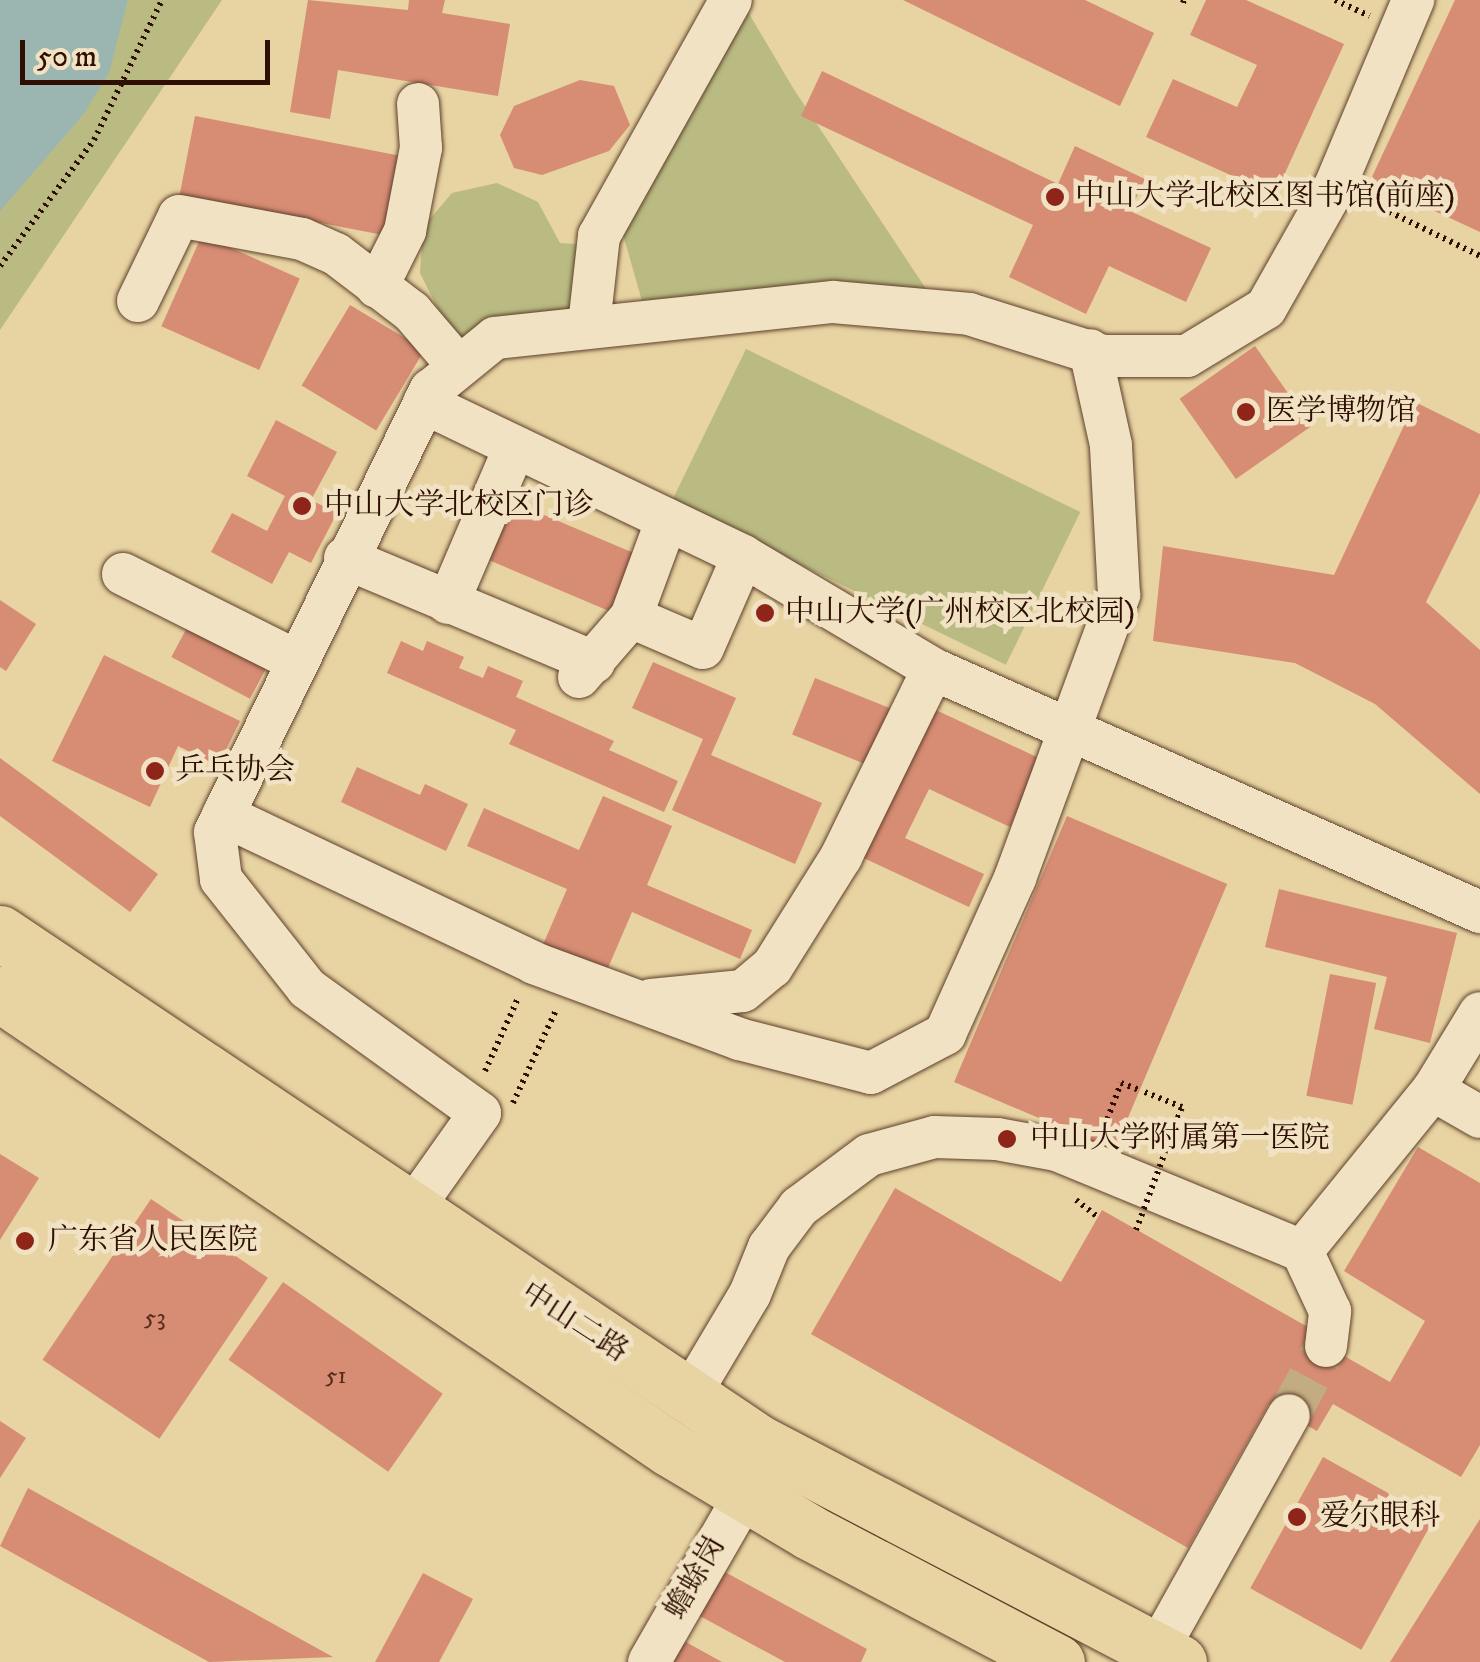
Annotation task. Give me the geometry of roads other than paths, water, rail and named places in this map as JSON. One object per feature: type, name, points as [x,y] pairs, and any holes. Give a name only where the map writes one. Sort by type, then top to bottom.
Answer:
[{"type":"main road","name":"中山二路","points":[[0,933],[410,1212],[658,1399],[745,1496],[1057,1662]]},
{"type":"main road","name":"中山二路","points":[[0,994],[658,1399],[1168,1656]]},
{"type":"street","points":[[589,325],[599,236],[731,0]]},
{"type":"street","points":[[410,1212],[492,1119],[306,988],[221,880],[214,832],[294,660],[424,403],[495,338],[833,302],[969,314],[1102,356],[1187,356],[1266,308],[1335,186],[1412,0]]},
{"type":"street","points":[[378,287],[405,231],[420,148],[418,104]]},
{"type":"street","points":[[138,301],[179,216],[302,239],[336,254],[412,312],[459,367]]},
{"type":"street","points":[[222,815],[488,943],[739,1039],[871,1073],[945,1034],[1072,730],[1119,595],[1111,445],[1090,350]]},
{"type":"street","points":[[424,403],[743,556],[933,669],[1480,912]]},
{"type":"street","points":[[448,603],[515,447]]},
{"type":"street","points":[[345,558],[586,669],[631,618],[667,519]]},
{"type":"street","points":[[631,618],[703,648],[743,556]]},
{"type":"street","points":[[124,574],[294,660]]},
{"type":"street","points":[[641,1001],[744,990],[772,967],[840,857],[933,669]]},
{"type":"street","points":[[1302,1251],[1434,1090],[1480,1014]]},
{"type":"street","points":[[1434,1090],[1480,1117]]},
{"type":"street","points":[[658,1399],[750,1294],[769,1247],[798,1207],[869,1155],[934,1138],[996,1139],[1056,1150],[1302,1251],[1330,1310],[1326,1346]]},
{"type":"street","points":[[1168,1656],[1289,1415]]},
{"type":"street","name":"蟾蜍岗","points":[[649,1662],[745,1496]]},
{"type":"water","points":[[0,0],[128,0],[109,73],[83,115],[0,211]]},
{"type":"tunnel","points":[[1289,1415],[1326,1346]]},
{"type":"place","name":"中山大学北校区图书馆(前座)","points":[[1055,197]]},
{"type":"place","name":"医学博物馆","points":[[1246,412]]},
{"type":"place","name":"中山大学北校区门诊","points":[[302,506]]},
{"type":"place","name":"中山大学(广州校区北校园)","points":[[765,613]]},
{"type":"place","name":"乒乓协会","points":[[155,771]]},
{"type":"place","name":"中山大学附属第一医院","points":[[1007,1139]]},
{"type":"place","name":"广东省人民医院","points":[[25,1241]]},
{"type":"place","name":"爱尔眼科","points":[[1297,1517]]}]
